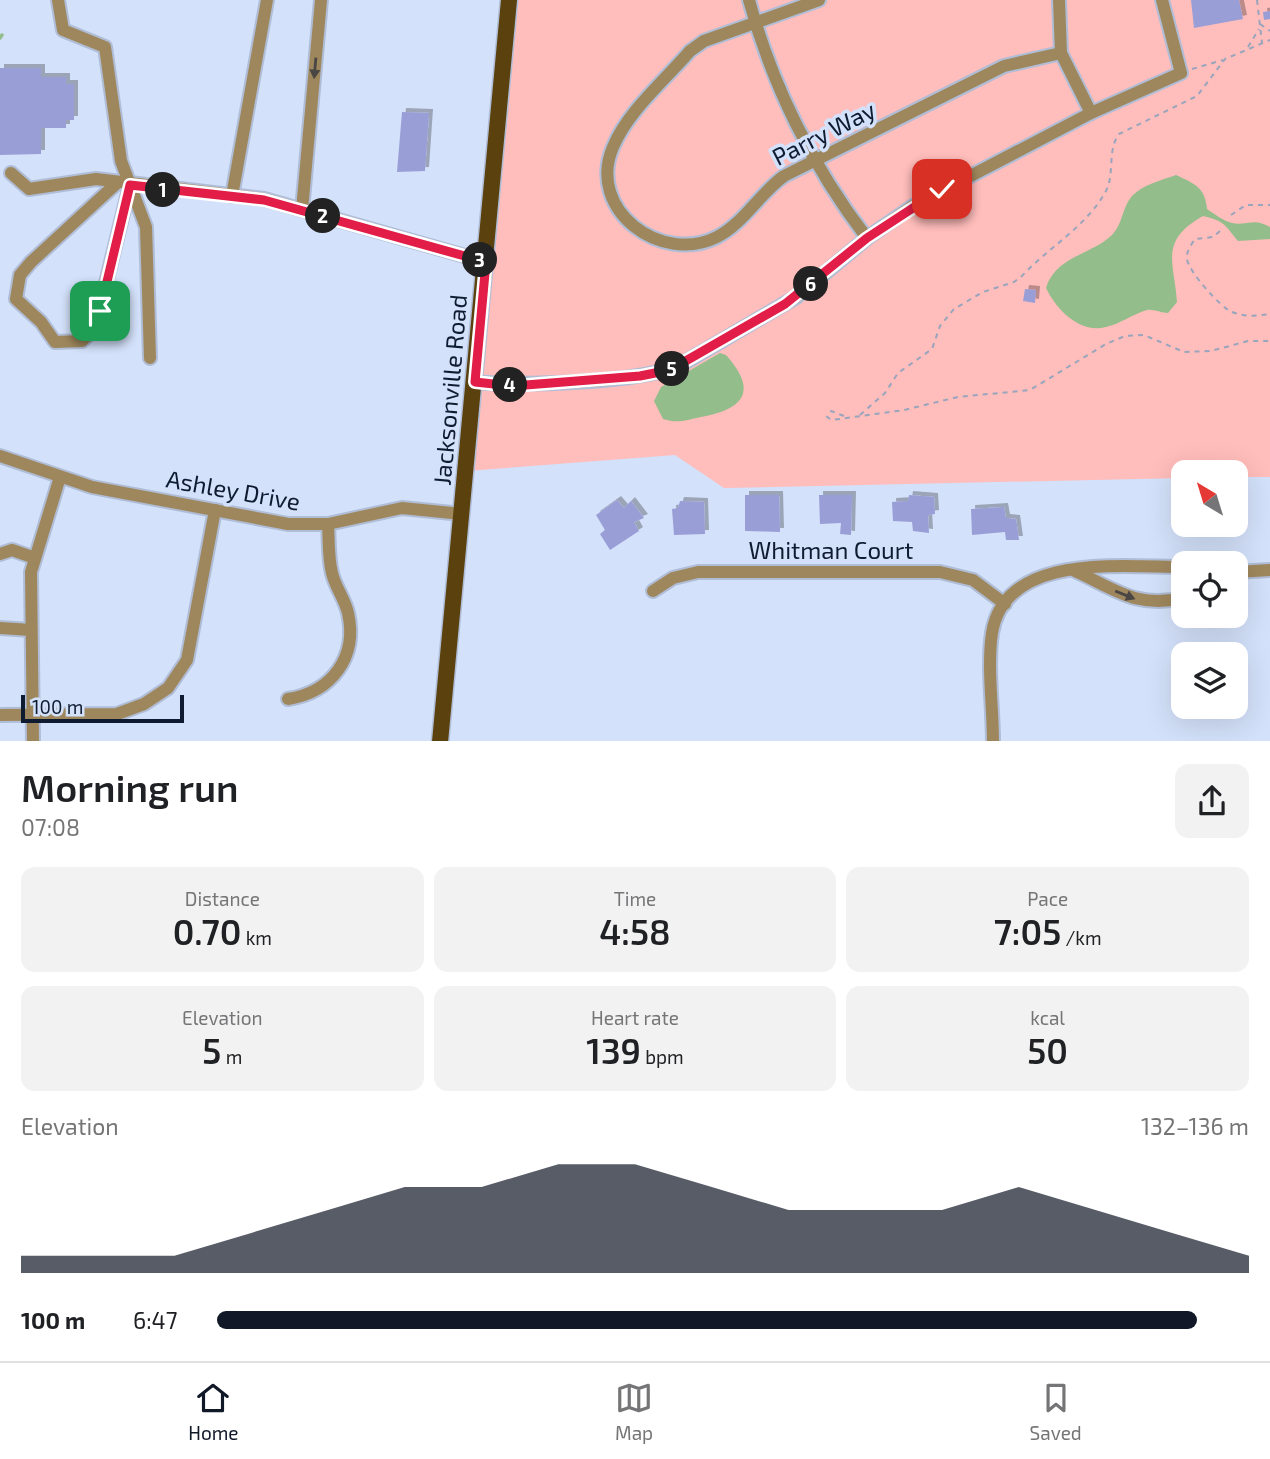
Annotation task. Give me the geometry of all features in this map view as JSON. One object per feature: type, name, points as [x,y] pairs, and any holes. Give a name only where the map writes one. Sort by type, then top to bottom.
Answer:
[{"type":"main road","name":"Jacksonville Road","points":[[440,741],[509,0]]},
{"type":"street","points":[[58,0],[63,30],[106,47],[123,184],[95,328],[82,341],[55,342],[41,322],[19,305],[16,288],[20,275],[123,184]]},
{"type":"street","points":[[232,196],[267,0]]},
{"type":"street","points":[[302,210],[321,0]]},
{"type":"street","points":[[749,0],[776,80],[839,201],[867,238]]},
{"type":"street","name":"Parry Way","points":[[818,0],[714,35],[696,46],[622,130],[609,163],[611,192],[616,205],[631,223],[656,241],[684,246],[703,243],[733,225],[769,186],[816,160],[1004,66],[1031,57],[1061,53]]},
{"type":"street","points":[[1059,0],[1061,53],[1091,113]]},
{"type":"street","points":[[475,382],[513,386],[640,376],[670,370],[785,304],[867,238],[942,189],[1091,113],[1181,73],[1162,0]]},
{"type":"street","points":[[1166,17],[1173,0]]},
{"type":"street","points":[[11,173],[29,189],[96,179],[264,200],[486,262]]},
{"type":"street","points":[[123,184],[146,227],[150,358]]},
{"type":"street","name":"Ashley Drive","points":[[0,456],[92,487],[288,524],[328,524],[402,508],[462,514]]},
{"type":"street","points":[[33,741],[30,592],[35,558],[60,477]]},
{"type":"street","points":[[0,715],[126,712],[152,700],[168,688],[187,660],[215,510]]},
{"type":"street","points":[[288,699],[310,693],[330,681],[346,659],[349,648],[349,616],[332,572],[328,524]]},
{"type":"street","points":[[0,554],[12,550],[35,558]]},
{"type":"street","points":[[993,741],[992,636],[1005,604],[1034,578],[1072,570],[1171,567]]},
{"type":"street","points":[[1072,570],[1137,600],[1156,602],[1171,600]]},
{"type":"street","points":[[1248,571],[1270,570]]},
{"type":"street","name":"Whitman Court","points":[[653,591],[673,578],[698,572],[940,572],[973,580],[1005,604]]},
{"type":"street","points":[[0,628],[31,630]]},
{"type":"path","points":[[1257,0],[1262,43]]},
{"type":"path","points":[[1259,23],[1270,31]]},
{"type":"path","points":[[1245,51],[1253,43],[1260,28]]},
{"type":"path","points":[[1181,73],[1225,59],[1262,43],[1269,41],[1270,47]]},
{"type":"path","points":[[860,415],[885,393],[898,373],[932,349],[940,326],[954,309],[983,292],[1022,276],[1096,208],[1108,187],[1114,145],[1119,134],[1201,93],[1209,77],[1225,59]]},
{"type":"path","points":[[1231,215],[1246,205],[1270,205]]},
{"type":"path","points":[[1220,231],[1213,237],[1195,239],[1187,260],[1191,269],[1219,304],[1230,312],[1253,317],[1270,314]]},
{"type":"path","points":[[844,416],[904,410],[958,397],[1030,390],[1106,344],[1125,336],[1144,335],[1184,352],[1248,341],[1270,341]]},
{"type":"shaded area","points":[[511,0],[1270,0],[1270,477],[1248,477],[1248,460],[1171,460],[1171,478],[724,488],[675,455],[466,471]]},
{"type":"shaded area","points":[[1176,175],[1198,187],[1204,196],[1207,209],[1232,223],[1264,224],[1270,227],[1270,239],[1238,241],[1221,222],[1203,216],[1189,225],[1175,243],[1172,263],[1177,302],[1168,313],[1147,310],[1111,326],[1096,328],[1087,327],[1070,318],[1056,304],[1046,288],[1051,277],[1066,262],[1112,235],[1129,200],[1136,192]]},
{"type":"shaded area","points":[[720,353],[726,355],[742,379],[744,388],[737,403],[716,414],[686,420],[663,419],[654,401],[661,387]]},
{"type":"building","points":[[1191,0],[1239,0],[1243,19],[1194,28]]},
{"type":"building","points":[[1270,11],[1270,19],[1264,20],[1263,12]]},
{"type":"building","points":[[0,68],[41,68],[41,77],[66,77],[66,84],[74,84],[74,120],[66,120],[66,128],[41,128],[41,154],[0,155]]},
{"type":"building","points":[[402,112],[429,113],[425,171],[397,172]]},
{"type":"building","points":[[1025,289],[1036,290],[1035,303],[1023,301]]},
{"type":"building","points":[[745,495],[779,495],[780,532],[745,531]]},
{"type":"building","points":[[819,495],[852,495],[851,535],[840,534],[841,523],[820,524]]},
{"type":"building","points":[[909,495],[934,497],[935,514],[928,515],[929,533],[913,531],[912,522],[893,521],[892,502],[908,501]]},
{"type":"building","points":[[617,500],[624,508],[631,501],[644,518],[634,522],[639,531],[610,550],[600,534],[605,530],[596,515]]},
{"type":"building","points":[[680,501],[704,502],[705,534],[674,535],[672,509],[678,508]]},
{"type":"building","points":[[1004,507],[1006,518],[1016,519],[1019,540],[1006,540],[1005,532],[972,535],[971,509]]},
{"type":"route","points":[[100,311],[130,185],[253,198],[283,204],[486,262],[475,382],[513,386],[640,376],[670,370],[785,304],[867,238],[942,189]]}]
